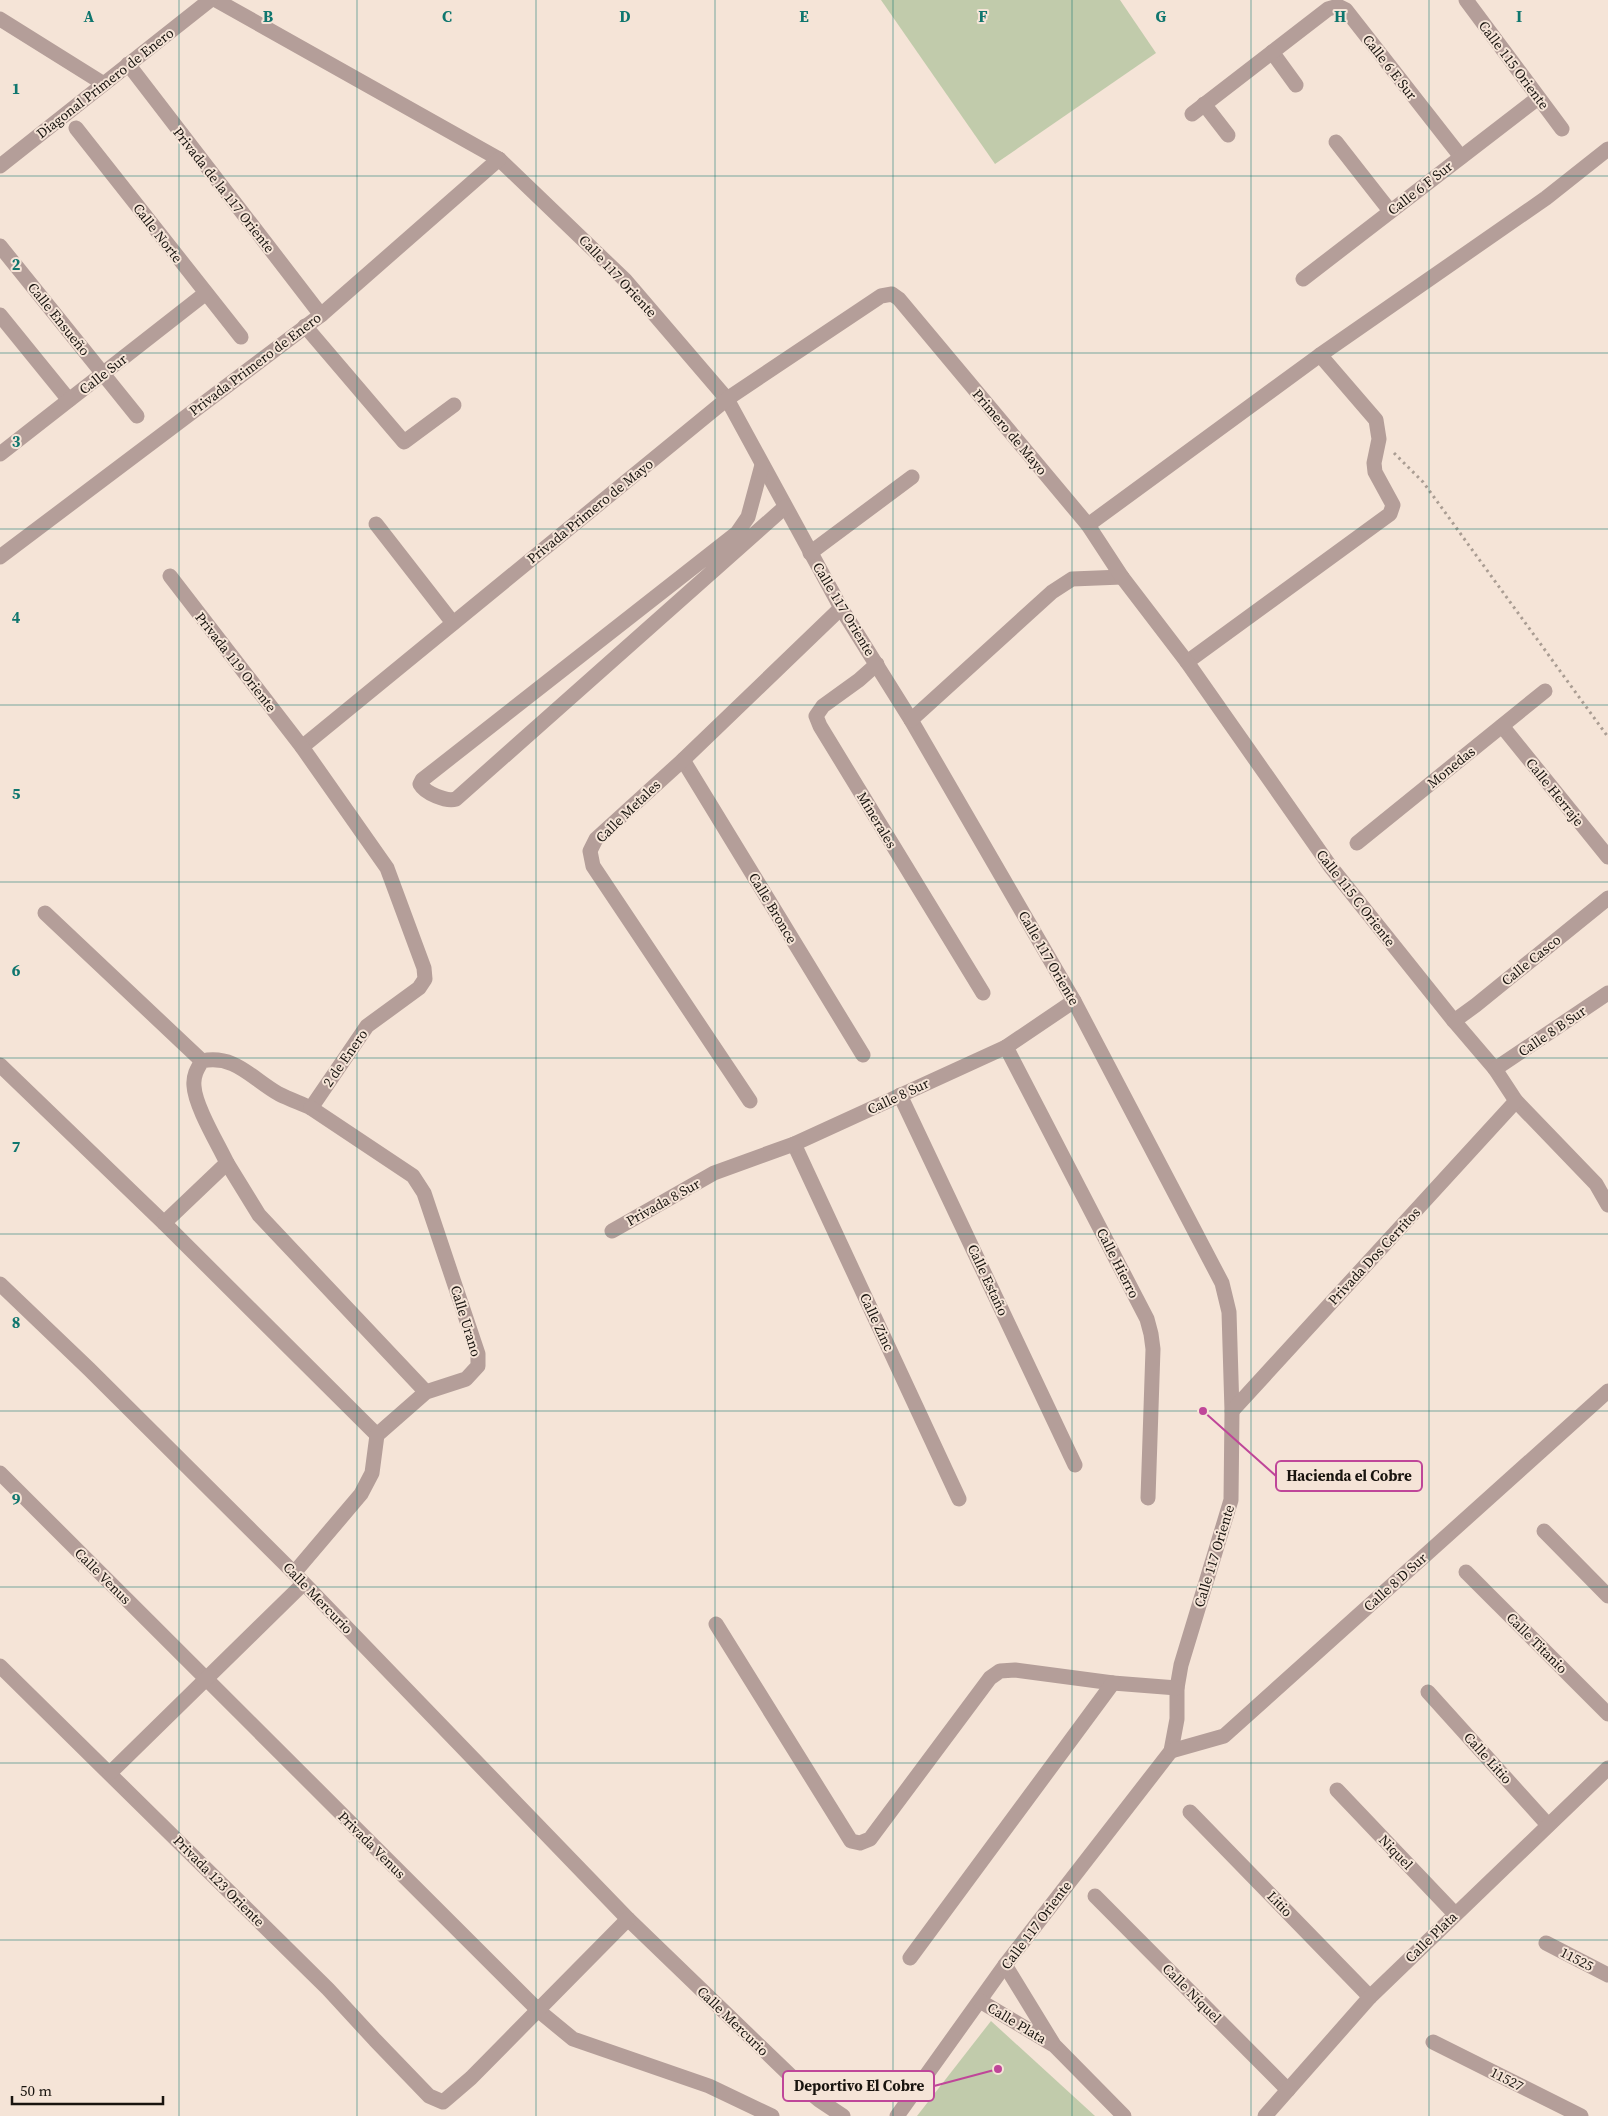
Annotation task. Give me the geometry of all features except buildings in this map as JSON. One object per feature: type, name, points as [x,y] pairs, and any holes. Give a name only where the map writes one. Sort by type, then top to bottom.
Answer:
[{"type":"street","name":"Diagonal Primero de Enero","points":[[0,166],[210,0]]},
{"type":"street","name":"Calle 117 Oriente","points":[[216,0],[499,159],[625,280],[727,399],[841,608],[911,720],[1074,1001],[1222,1284],[1229,1312],[1232,1411],[1231,1500],[1181,1665],[1171,1751],[1005,1965],[897,2116]]},
{"type":"street","name":"Calle 115 Oriente","points":[[1466,0],[1562,129]]},
{"type":"street","name":"Calle 6 E Sur","points":[[1192,114],[1328,9],[1338,6],[1346,10],[1461,157]]},
{"type":"street","points":[[0,19],[104,84]]},
{"type":"street","points":[[1272,52],[1296,84]]},
{"type":"street","name":"Privada de la 117 Oriente","points":[[128,64],[320,315]]},
{"type":"street","name":"Calle 6 F Sur","points":[[1303,279],[1538,98]]},
{"type":"street","points":[[1204,104],[1228,135]]},
{"type":"street","name":"Calle Norte","points":[[76,128],[241,337]]},
{"type":"street","points":[[1336,142],[1390,211]]},
{"type":"street","points":[[1088,525],[1320,355],[1546,198],[1608,149]]},
{"type":"street","name":"Privada Primero de Enero","points":[[0,557],[320,315],[499,159]]},
{"type":"street","name":"Calle Ensueño","points":[[0,246],[138,416]]},
{"type":"street","name":"Calle Sur","points":[[0,454],[206,293]]},
{"type":"street","name":"Privada Primero de Mayo","points":[[302,747],[727,399],[881,296],[892,294]]},
{"type":"street","name":"Primero de Mayo","points":[[892,294],[899,299],[1088,525],[1122,577]]},
{"type":"street","points":[[0,315],[69,400]]},
{"type":"street","points":[[305,326],[404,442],[454,405]]},
{"type":"street","points":[[1187,662],[1390,514],[1393,505],[1375,472],[1374,463],[1379,439],[1376,420],[1320,355]]},
{"type":"street","points":[[762,465],[744,526],[422,780],[420,784],[422,788],[446,799],[456,799],[785,508]]},
{"type":"street","points":[[810,553],[912,477]]},
{"type":"street","points":[[376,524],[453,623]]},
{"type":"street","name":"Privada 119 Oriente","points":[[170,576],[302,747]]},
{"type":"street","points":[[911,720],[1059,588],[1072,579],[1122,577]]},
{"type":"street","name":"Calle 115 C Oriente","points":[[1122,577],[1187,662],[1330,866],[1454,1021],[1495,1069],[1516,1101],[1602,1180],[1608,1205]]},
{"type":"street","points":[[654,598],[666,613]]},
{"type":"street","name":"Calle Metales","points":[[750,1101],[593,866],[590,851],[596,839],[683,760],[841,608]]},
{"type":"street","name":"Minerales","points":[[877,664],[860,680],[823,706],[816,716],[820,726],[983,993]]},
{"type":"street","points":[[548,682],[565,702]]},
{"type":"street","name":"Monedas","points":[[1357,843],[1545,691]]},
{"type":"street","name":"Calle Herraje","points":[[1502,726],[1608,857]]},
{"type":"street","name":"2 de Enero","points":[[302,747],[387,868],[424,968],[425,979],[419,988],[367,1026],[311,1108]]},
{"type":"street","name":"Calle Bronce","points":[[683,760],[863,1055]]},
{"type":"street","name":"Calle Casco","points":[[1454,1021],[1608,898]]},
{"type":"street","points":[[44,913],[202,1061]]},
{"type":"street","name":"Calle 8 B Sur","points":[[1495,1069],[1608,992]]},
{"type":"street","name":"Calle 8 Sur","points":[[714,1173],[794,1144],[1006,1046],[1074,1001]]},
{"type":"street","name":"Calle Hierro","points":[[1006,1046],[1147,1319],[1153,1349],[1148,1498]]},
{"type":"street","points":[[311,1108],[278,1093],[234,1063],[216,1058],[202,1061],[195,1072],[194,1087],[197,1101],[227,1163],[259,1215],[426,1392]]},
{"type":"street","points":[[0,1065],[164,1222],[377,1435],[372,1472],[361,1494],[299,1578],[205,1679],[110,1773]]},
{"type":"street","name":"Calle Estaño","points":[[900,1095],[1075,1465]]},
{"type":"street","name":"Privada Dos Cerritos","points":[[1232,1411],[1516,1101]]},
{"type":"street","name":"Calle Urano","points":[[311,1108],[395,1162],[413,1176],[424,1193],[478,1354],[478,1366],[466,1379],[426,1392],[377,1435]]},
{"type":"street","name":"Calle Zinc","points":[[794,1144],[959,1499]]},
{"type":"street","points":[[164,1222],[227,1163]]},
{"type":"street","name":"Privada 8 Sur","points":[[612,1231],[714,1173]]},
{"type":"street","name":"Calle Mercurio","points":[[0,1284],[89,1369],[299,1578],[628,1919],[796,2081],[840,2115]]},
{"type":"street","name":"Calle 8 D Sur","points":[[1171,1751],[1224,1736],[1608,1391]]},
{"type":"street","name":"Calle Venus","points":[[0,1474],[205,1679]]},
{"type":"street","points":[[1544,1531],[1608,1596]]},
{"type":"street","name":"Calle Titanio","points":[[1466,1572],[1608,1714]]},
{"type":"street","points":[[716,1624],[851,1841],[860,1843],[870,1839],[990,1678],[1000,1671],[1015,1670],[1113,1683],[1177,1688]]},
{"type":"street","name":"Privada 123 Oriente","points":[[0,1666],[328,1989],[429,2096],[443,2102],[471,2078],[539,2011]]},
{"type":"street","name":"Privada Venus","points":[[205,1679],[539,2011],[573,2039],[709,2086],[772,2116]]},
{"type":"street","points":[[910,1958],[1113,1683]]},
{"type":"street","name":"Calle Litio","points":[[1428,1692],[1548,1825]]},
{"type":"street","name":"Calle Plata","points":[[1265,2116],[1370,1996],[1608,1768]]},
{"type":"street","name":"Niquel","points":[[1337,1790],[1455,1914]]},
{"type":"street","name":"Litio","points":[[1190,1812],[1370,1996]]},
{"type":"street","name":"Calle Níquel","points":[[1095,1896],[1288,2090]]},
{"type":"street","points":[[539,2011],[628,1919]]},
{"type":"street","name":"11525","points":[[1546,1943],[1608,1975]]},
{"type":"street","name":"Calle Plata","points":[[1005,1965],[1054,2045],[1124,2116]]},
{"type":"street","name":"Calle Plata","points":[[980,2001],[1054,2045]]},
{"type":"street","name":"11527","points":[[1434,2042],[1581,2116]]},
{"type":"path","points":[[1379,439],[1423,482],[1608,737]]},
{"type":"green space","points":[[881,0],[1120,0],[1156,53],[995,164]]},
{"type":"green space","points":[[991,2021],[1095,2116],[917,2116]]},
{"type":"place","name":"Hacienda el Cobre","points":[[1203,1411]]},
{"type":"place","name":"Deportivo El Cobre","points":[[998,2069]]}]
